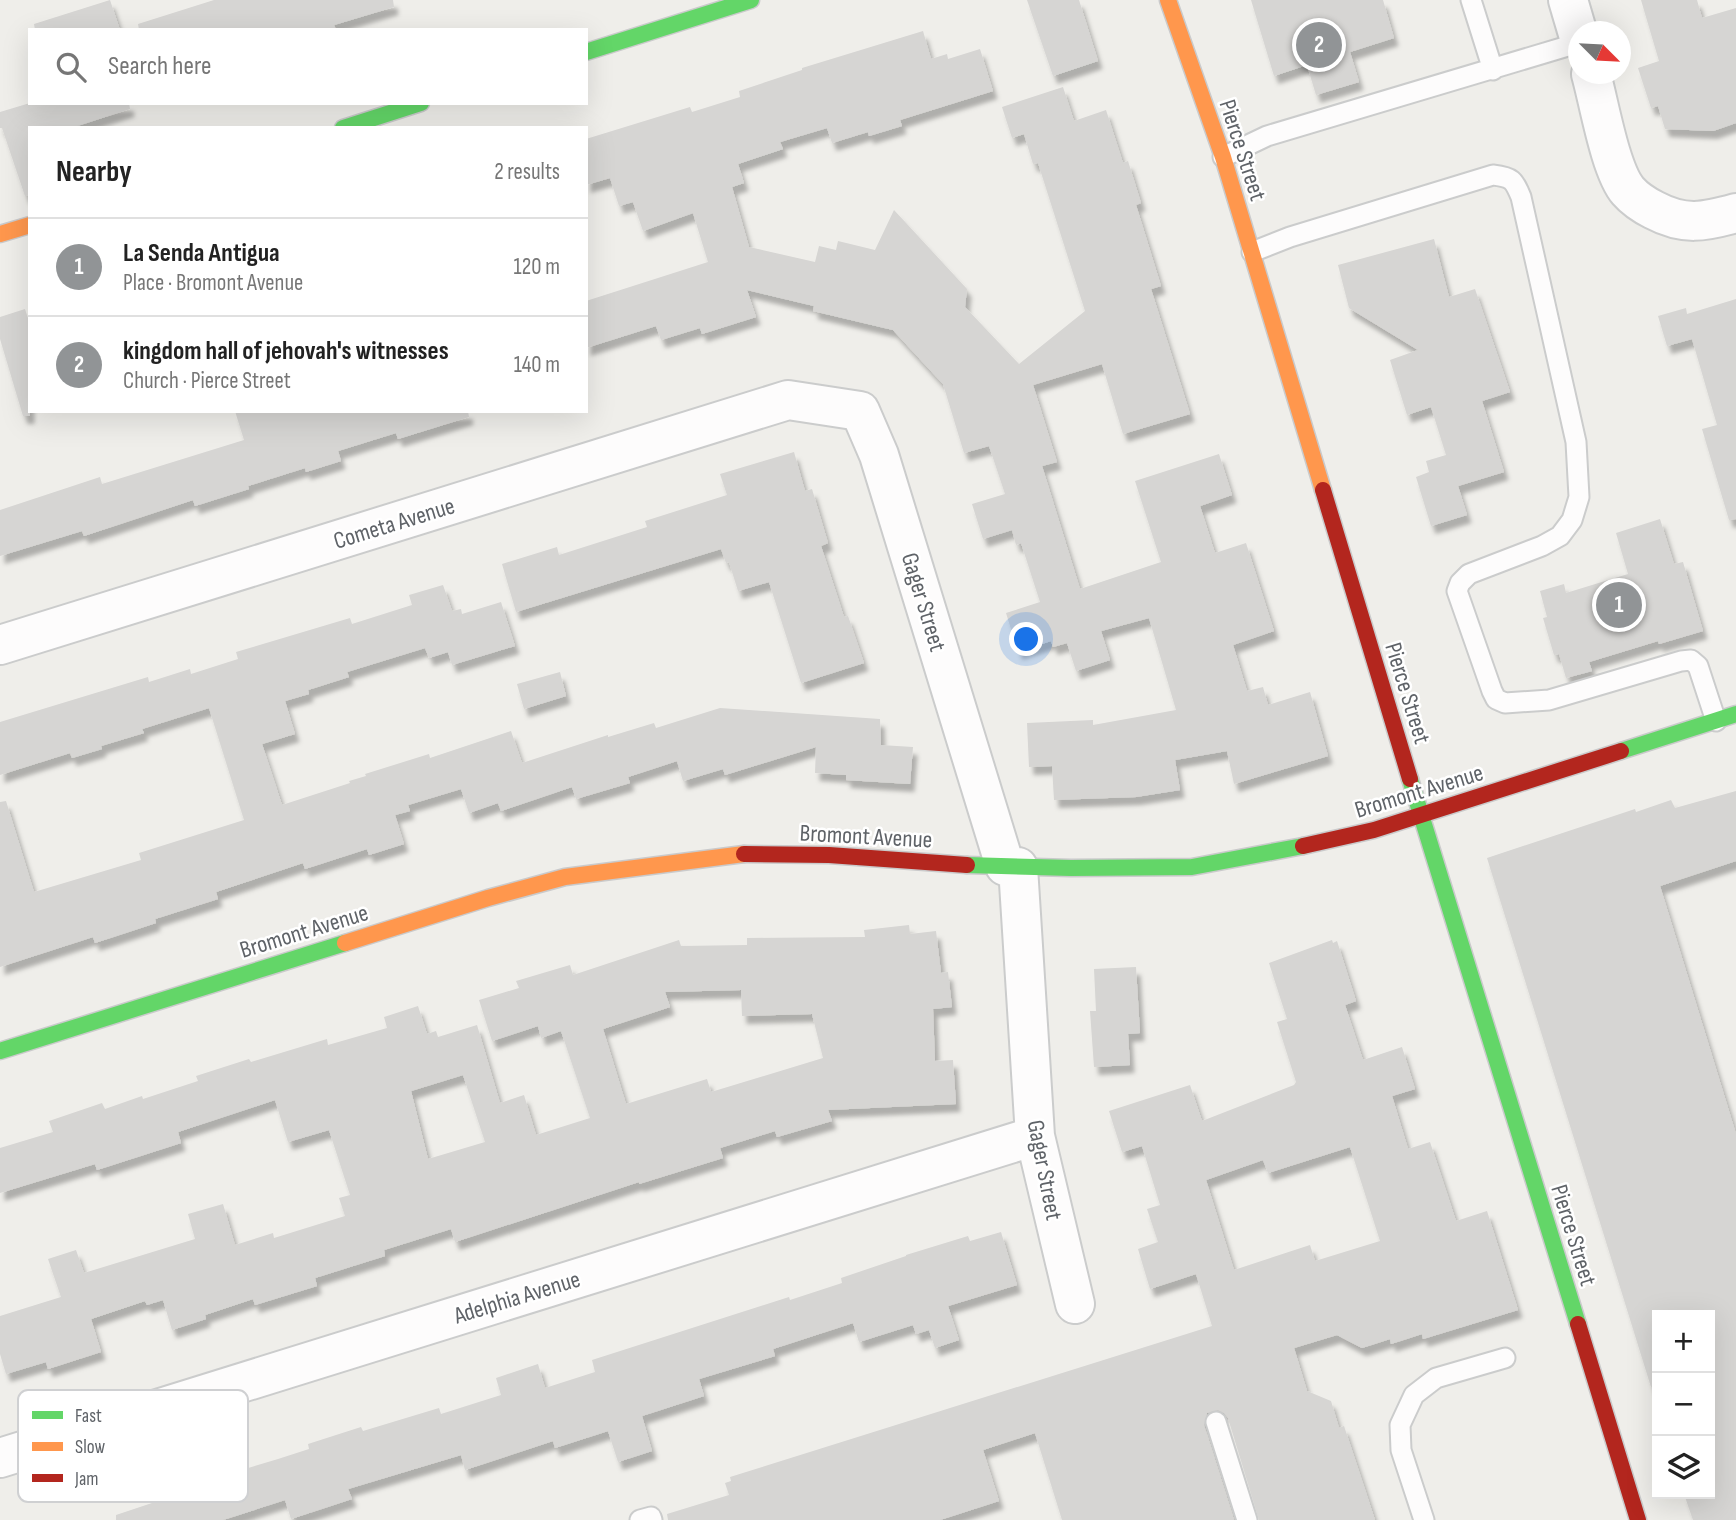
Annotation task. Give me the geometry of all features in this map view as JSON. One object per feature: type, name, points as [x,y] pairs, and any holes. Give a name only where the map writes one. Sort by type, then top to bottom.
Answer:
[{"type":"street","points":[[588,51],[751,0]]},
{"type":"street","name":"Pierce Street","points":[[1168,0],[1223,157],[1421,816],[1638,1520]]},
{"type":"street","points":[[1569,0],[1575,21]]},
{"type":"street","points":[[1594,84],[1612,155],[1626,189],[1642,204],[1679,220],[1706,222],[1736,214]]},
{"type":"street","points":[[349,126],[415,105]]},
{"type":"street","points":[[0,234],[28,226]]},
{"type":"street","name":"Cometa Avenue","points":[[0,645],[788,400]]},
{"type":"street","name":"Gager Street","points":[[788,400],[860,411],[879,455],[1012,866],[1035,1136],[1075,1304]]},
{"type":"street","name":"Bromont Avenue","points":[[0,1051],[488,898],[565,877],[733,854],[829,855],[1012,866],[1118,869],[1192,867],[1334,839],[1421,816],[1736,714]]},
{"type":"street","name":"Adelphia Avenue","points":[[219,1390],[1035,1136]]},
{"type":"street","name":"Adelphia Avenue","points":[[0,1458],[18,1452]]},
{"type":"lane","points":[[1471,0],[1493,70]]},
{"type":"lane","points":[[1223,157],[1267,136],[1568,46]]},
{"type":"lane","points":[[1252,252],[1290,237],[1493,175],[1505,176],[1514,182],[1521,197],[1576,442],[1579,497],[1572,520],[1560,536],[1542,546],[1469,574],[1460,583],[1457,591],[1492,691],[1496,698],[1505,703],[1549,700],[1691,660],[1698,666],[1716,721]]},
{"type":"lane","points":[[1424,1520],[1401,1450],[1400,1425],[1414,1395],[1436,1378],[1505,1359]]},
{"type":"lane","points":[[1216,1422],[1247,1520]]},
{"type":"lane","points":[[640,1520],[651,1517],[652,1520]]},
{"type":"building","points":[[110,0],[119,28],[35,28],[34,24]]},
{"type":"building","points":[[214,0],[393,0],[394,7],[334,25],[335,28],[139,28],[138,24]]},
{"type":"building","points":[[1027,0],[1079,0],[1098,61],[1053,76]]},
{"type":"building","points":[[1251,0],[1383,0],[1394,38],[1350,52],[1359,82],[1316,95],[1307,65],[1274,76]]},
{"type":"building","points":[[1641,0],[1697,0],[1702,18],[1736,8],[1736,123],[1713,131],[1665,129],[1658,106],[1651,108],[1638,68],[1659,61]]},
{"type":"building","points":[[923,31],[931,59],[947,54],[948,59],[980,49],[993,91],[900,120],[902,126],[869,136],[868,132],[832,143],[827,128],[780,142],[783,149],[738,164],[744,183],[732,187],[749,247],[815,262],[819,246],[836,250],[838,241],[875,250],[894,210],[967,289],[965,307],[1019,364],[1085,311],[1038,163],[1033,164],[1024,134],[1012,138],[1002,107],[1063,87],[1074,121],[1106,110],[1123,163],[1128,161],[1141,203],[1136,205],[1161,286],[1151,289],[1190,414],[1123,434],[1102,364],[1033,385],[1057,462],[1042,466],[1080,589],[1161,562],[1135,481],[1219,454],[1232,495],[1200,506],[1215,553],[1246,543],[1274,631],[1233,645],[1247,691],[1263,687],[1268,705],[1310,692],[1328,756],[1234,784],[1227,751],[1175,760],[1180,790],[1136,797],[1054,800],[1052,766],[1029,767],[1027,723],[1093,720],[1093,725],[1176,710],[1149,618],[1101,631],[1110,660],[1076,671],[1067,643],[1053,647],[1051,641],[1018,652],[1006,613],[1040,602],[1021,543],[1016,545],[1012,530],[983,539],[972,504],[1005,494],[989,446],[964,453],[943,384],[893,330],[813,311],[814,306],[747,290],[756,317],[702,334],[700,328],[661,340],[656,326],[588,347],[588,300],[708,262],[693,213],[643,231],[633,202],[619,206],[610,178],[588,184],[588,138],[690,107],[692,112],[740,97],[739,91],[802,68]]},
{"type":"building","points":[[28,104],[129,105],[130,109],[77,126],[28,126],[28,195],[25,196],[0,128],[0,112]]},
{"type":"building","points":[[1434,239],[1449,297],[1475,289],[1510,392],[1482,401],[1504,472],[1458,486],[1467,515],[1431,526],[1416,477],[1429,472],[1426,461],[1446,455],[1431,407],[1407,415],[1390,360],[1418,350],[1349,308],[1338,265]]},
{"type":"building","points":[[1736,299],[1736,519],[1729,520],[1702,429],[1717,425],[1692,339],[1667,346],[1658,316],[1686,308],[1687,314]]},
{"type":"building","points":[[25,309],[28,319],[30,416],[23,416],[0,339],[0,317]]},
{"type":"building","points":[[236,413],[468,413],[469,417],[398,439],[396,433],[338,451],[341,461],[306,472],[305,468],[195,506],[193,500],[84,536],[82,531],[0,556],[0,510],[100,477],[102,484],[244,440]]},
{"type":"building","points":[[794,452],[805,491],[812,489],[828,543],[821,546],[844,617],[848,616],[864,663],[801,683],[769,582],[738,591],[729,562],[726,563],[721,549],[516,612],[502,564],[557,547],[559,555],[647,527],[645,521],[727,495],[720,474]]},
{"type":"building","points":[[1660,519],[1674,564],[1683,562],[1703,631],[1659,644],[1658,641],[1589,662],[1592,671],[1566,678],[1559,654],[1554,655],[1543,618],[1547,617],[1540,591],[1564,584],[1566,593],[1628,574],[1616,533]]},
{"type":"building","points":[[443,585],[452,611],[461,609],[462,614],[501,602],[515,646],[452,665],[448,652],[429,658],[425,648],[347,672],[349,677],[308,690],[309,694],[285,701],[295,734],[262,744],[282,805],[350,783],[349,781],[366,776],[365,774],[429,754],[430,758],[511,731],[522,763],[608,735],[654,723],[656,728],[720,708],[880,719],[881,745],[913,747],[910,784],[846,780],[846,775],[815,773],[816,747],[725,775],[723,769],[683,781],[677,761],[628,777],[630,783],[576,799],[572,787],[501,811],[498,803],[469,813],[461,789],[408,805],[410,811],[395,815],[404,844],[369,855],[367,849],[305,869],[303,863],[216,892],[218,899],[155,919],[156,923],[95,943],[93,937],[0,967],[0,802],[6,801],[34,892],[141,860],[139,853],[244,820],[209,708],[142,729],[144,733],[101,746],[102,749],[72,758],[70,753],[0,775],[0,722],[148,677],[149,682],[190,669],[191,674],[238,659],[236,652],[350,618],[352,624],[412,605],[409,595]]},
{"type":"building","points":[[560,672],[566,696],[524,709],[517,684]]},
{"type":"building","points":[[1736,791],[1736,861],[1660,886],[1736,1134],[1736,1520],[1693,1520],[1686,1499],[1715,1499],[1715,1310],[1652,1310],[1651,1387],[1487,858],[1635,809],[1636,812],[1671,800],[1675,808]]},
{"type":"building","points":[[909,925],[910,934],[936,931],[941,973],[948,972],[952,1007],[933,1009],[935,1061],[953,1060],[956,1104],[828,1110],[832,1121],[777,1137],[775,1131],[720,1148],[723,1158],[639,1182],[455,1242],[451,1229],[384,1250],[385,1256],[315,1278],[317,1286],[255,1305],[253,1299],[205,1315],[206,1319],[172,1330],[163,1300],[147,1305],[145,1301],[91,1319],[101,1352],[48,1369],[46,1362],[6,1374],[0,1354],[0,1316],[61,1297],[48,1259],[76,1250],[84,1273],[195,1239],[188,1214],[223,1204],[235,1245],[273,1233],[274,1238],[345,1216],[339,1198],[350,1195],[329,1130],[288,1142],[275,1100],[178,1132],[181,1143],[97,1170],[95,1164],[0,1193],[0,1148],[53,1132],[49,1121],[102,1103],[105,1109],[142,1096],[143,1099],[198,1081],[196,1076],[249,1059],[251,1062],[327,1039],[328,1045],[387,1028],[384,1017],[418,1006],[427,1034],[436,1031],[438,1037],[477,1025],[500,1103],[524,1095],[536,1135],[590,1118],[561,1031],[541,1038],[538,1026],[492,1041],[479,1000],[519,988],[516,981],[570,965],[573,975],[679,940],[681,946],[747,945],[747,938],[865,937],[864,930]],"holes":[[[741,990],[742,1016],[812,1014],[823,1058],[711,1092],[707,1079],[626,1104],[603,1029],[670,1007],[665,992]],[[463,1075],[485,1142],[428,1159],[411,1091]]]},
{"type":"building","points":[[1332,940],[1333,943],[1337,941],[1356,1001],[1345,1005],[1363,1060],[1402,1047],[1415,1089],[1392,1096],[1408,1149],[1430,1142],[1456,1221],[1487,1211],[1518,1310],[1423,1339],[1422,1334],[1391,1344],[1390,1339],[1362,1348],[1337,1335],[1294,1348],[1307,1391],[1331,1401],[1339,1428],[1344,1426],[1375,1520],[1259,1520],[1228,1418],[1218,1410],[1207,1413],[1204,1425],[1234,1520],[1062,1520],[1035,1433],[983,1450],[999,1501],[940,1520],[668,1520],[667,1514],[729,1495],[725,1483],[731,1481],[730,1477],[1212,1326],[1196,1274],[1150,1289],[1138,1249],[1158,1242],[1147,1209],[1160,1205],[1142,1146],[1122,1152],[1109,1111],[1190,1085],[1202,1121],[1294,1085],[1296,1082],[1277,1022],[1287,1019],[1269,963]],"holes":[[[1350,1147],[1380,1241],[1315,1261],[1310,1245],[1234,1270],[1206,1180],[1263,1160],[1268,1173]]]},
{"type":"building","points":[[1136,967],[1140,1033],[1128,1034],[1130,1065],[1094,1067],[1090,1011],[1096,1011],[1094,969]]},
{"type":"building","points":[[1001,1232],[1017,1285],[948,1306],[959,1340],[935,1348],[929,1330],[916,1334],[913,1325],[859,1342],[853,1323],[773,1349],[775,1356],[699,1379],[704,1396],[642,1416],[652,1451],[618,1462],[608,1431],[555,1448],[553,1441],[465,1470],[461,1455],[348,1489],[352,1499],[291,1519],[285,1500],[223,1520],[116,1520],[116,1515],[155,1502],[248,1502],[248,1468],[309,1449],[308,1444],[361,1427],[363,1431],[439,1408],[441,1414],[501,1395],[496,1378],[538,1364],[545,1388],[595,1372],[592,1360],[789,1297],[790,1300],[842,1283],[841,1278],[906,1255],[968,1236],[970,1241]]},
{"type":"traffic: fast","points":[[588,51],[751,0]]},
{"type":"traffic: fast","points":[[349,126],[415,105]]},
{"type":"traffic: fast","points":[[1621,751],[1736,714]]},
{"type":"traffic: fast","points":[[1410,779],[1578,1324]]},
{"type":"traffic: fast","points":[[967,865],[1192,867],[1303,846]]},
{"type":"traffic: fast","points":[[0,1051],[345,943]]},
{"type":"traffic: slow","points":[[1168,0],[1223,157],[1323,490]]},
{"type":"traffic: slow","points":[[0,234],[28,226]]},
{"type":"traffic: slow","points":[[345,943],[565,877],[744,854]]},
{"type":"traffic: jam","points":[[1323,490],[1410,779]]},
{"type":"traffic: jam","points":[[1303,846],[1374,830],[1621,751]]},
{"type":"traffic: jam","points":[[744,854],[829,855],[967,865]]},
{"type":"traffic: jam","points":[[1578,1324],[1638,1520]]},
{"type":"place","name":"kingdom hall of jehovah's witnesses","points":[[1319,45]]},
{"type":"place","name":"La Senda Antigua","points":[[1619,605]]}]
